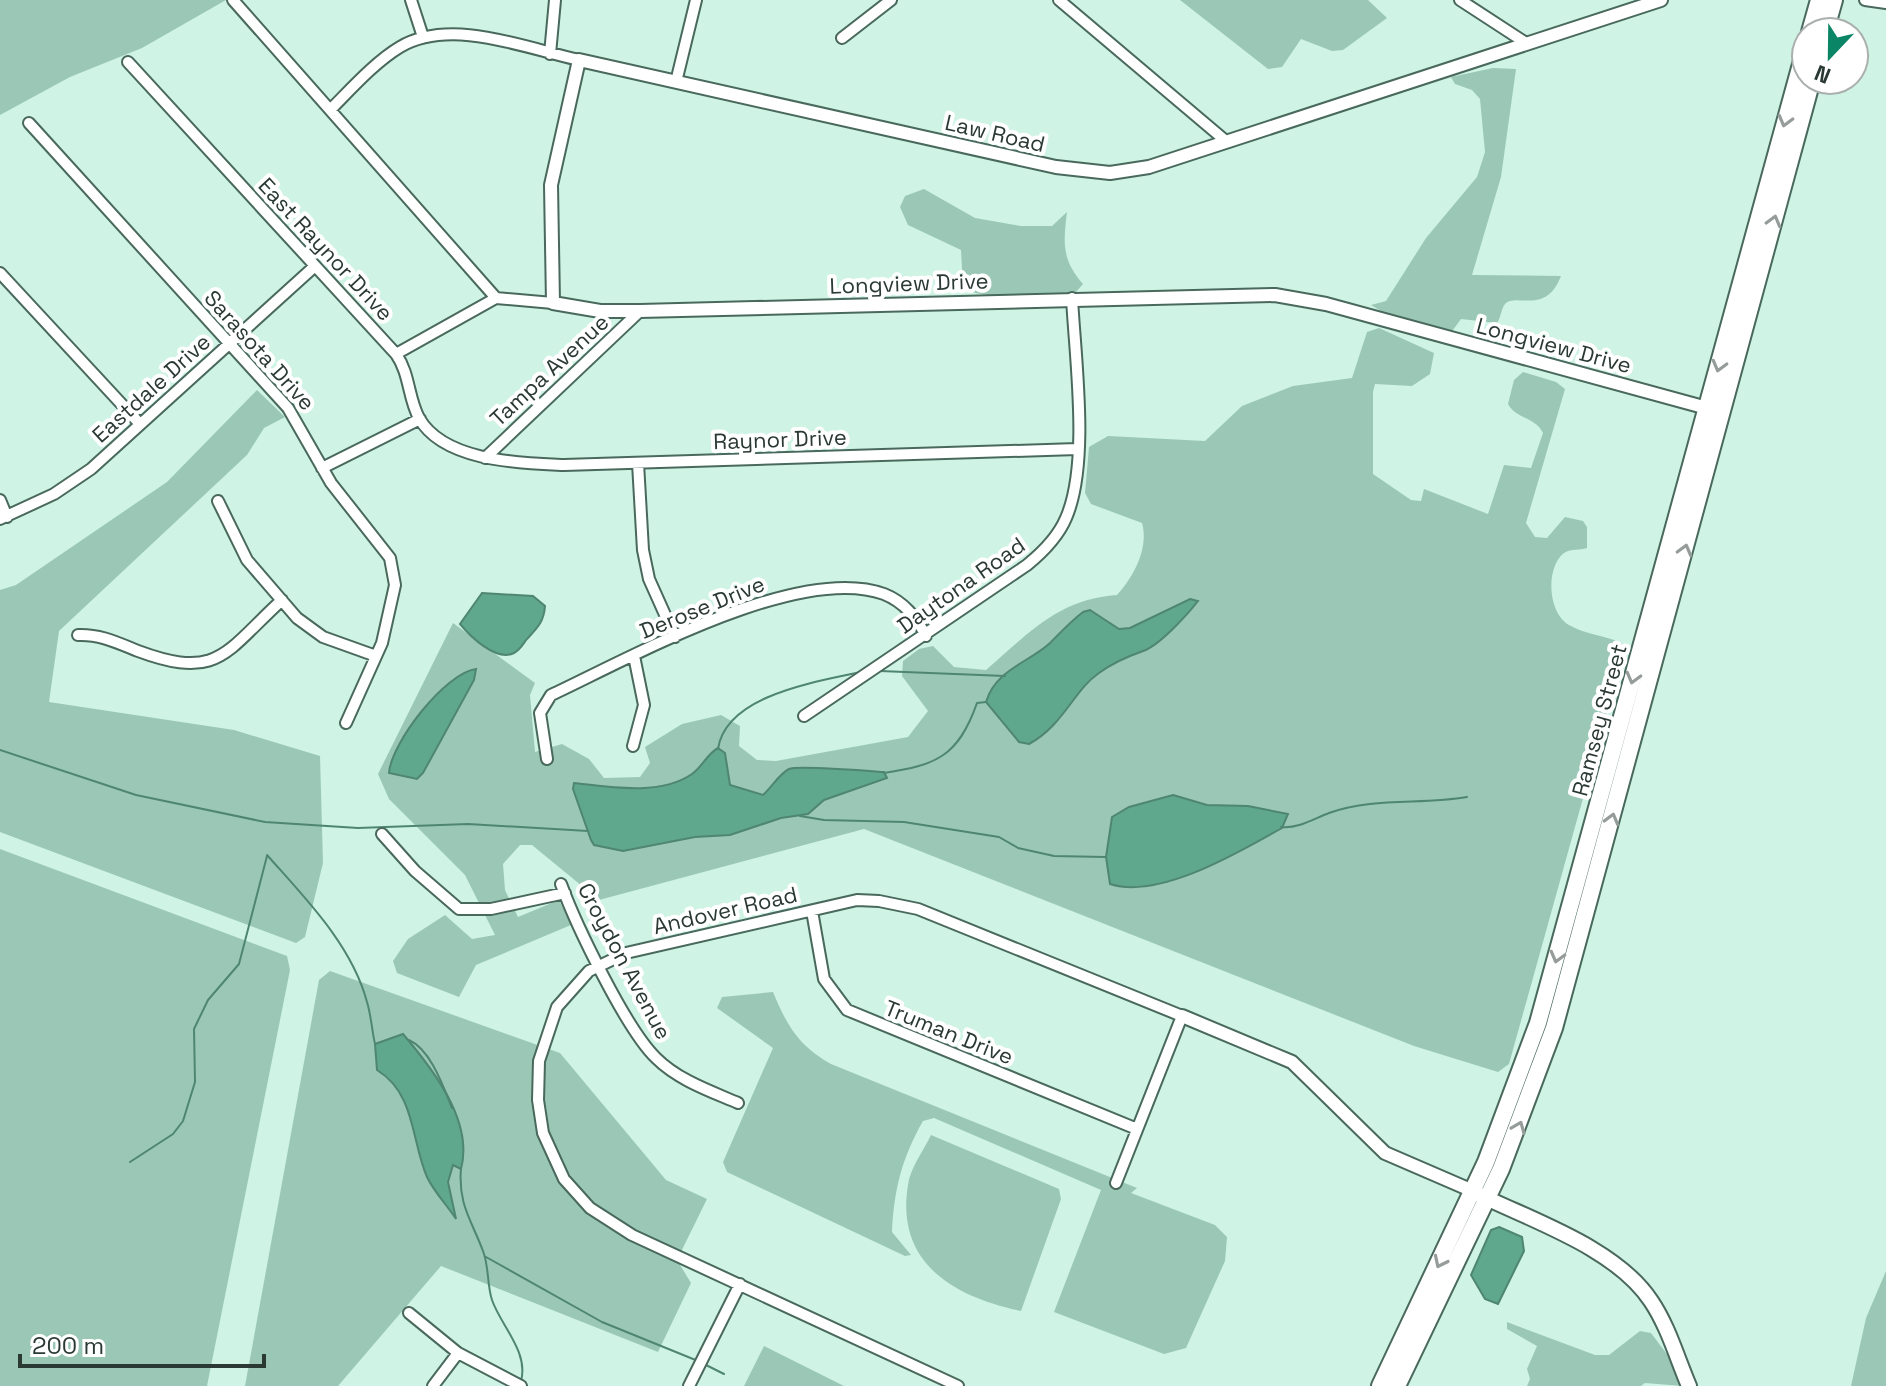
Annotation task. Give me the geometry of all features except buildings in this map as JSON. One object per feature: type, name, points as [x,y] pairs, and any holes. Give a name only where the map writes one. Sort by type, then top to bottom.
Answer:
[{"type":"main road","name":"Ramsey Street","points":[[1664,609],[1707,408],[1792,96]]},
{"type":"main road","name":"Ramsey Street","points":[[1397,1386],[1480,1195],[1583,893],[1808,96]]},
{"type":"main road","name":"Ramsey Street","points":[[1380,1386],[1480,1195]]},
{"type":"main road","points":[[1480,1195],[1597,1252],[1628,1273],[1658,1314],[1689,1386]]},
{"type":"street","points":[[233,0],[496,298],[396,354]]},
{"type":"street","points":[[411,0],[423,37]]},
{"type":"street","points":[[550,54],[555,0]]},
{"type":"street","points":[[676,82],[696,0]]},
{"type":"street","points":[[842,38],[891,0]]},
{"type":"street","points":[[1059,0],[1227,142]]},
{"type":"street","points":[[1460,0],[1526,43]]},
{"type":"street","name":"Law Road","points":[[331,109],[395,50],[436,33],[461,35],[579,60],[1088,172],[1132,171],[1661,0]]},
{"type":"street","points":[[1865,0],[1886,3]]},
{"type":"street","points":[[553,303],[551,185],[579,60]]},
{"type":"street","name":"East Raynor Drive","points":[[128,62],[396,354],[405,368],[420,419]]},
{"type":"street","name":"Sarasota Drive","points":[[29,123],[288,408],[307,435],[322,468],[393,563],[395,585],[376,656],[346,723]]},
{"type":"street","name":"Eastdale Drive","points":[[3,518],[73,481],[315,266]]},
{"type":"street","points":[[0,273],[140,424]]},
{"type":"street","name":"Longview Drive","points":[[496,298],[600,311],[640,311],[1236,294],[1295,298],[1707,408]]},
{"type":"street","name":"Daytona Road","points":[[804,716],[1027,565],[1048,546],[1066,519],[1071,503],[1077,449],[1072,298]]},
{"type":"street","name":"Tampa Avenue","points":[[485,458],[640,311]]},
{"type":"street","points":[[322,468],[420,419],[444,440],[485,458]]},
{"type":"street","name":"Raynor Drive","points":[[485,458],[552,465],[1077,449]]},
{"type":"street","points":[[638,463],[643,550],[649,579],[675,637]]},
{"type":"street","points":[[0,500],[3,518]]},
{"type":"street","points":[[218,501],[241,551],[301,622],[323,637],[376,656]]},
{"type":"street","name":"Derose Drive","points":[[547,759],[540,713],[547,698],[675,637],[766,599],[826,591],[865,590],[901,604],[926,636]]},
{"type":"street","points":[[78,635],[94,635],[168,662],[200,665],[224,653],[282,600]]},
{"type":"street","points":[[633,746],[644,705],[634,656]]},
{"type":"street","name":"Croydon Avenue","points":[[382,834],[415,871],[459,909],[468,912],[491,909],[563,888],[633,1026],[655,1058],[672,1071],[738,1103]]},
{"type":"street","name":"Andover Road","points":[[958,1386],[603,1218],[569,1185],[549,1148],[538,1100],[543,1045],[563,997],[589,971],[644,948],[857,900],[918,909],[1292,1062],[1313,1079],[1385,1153],[1480,1195]]},
{"type":"street","name":"Truman Drive","points":[[812,911],[824,979],[832,994],[847,1010],[1137,1129]]},
{"type":"street","points":[[1116,1183],[1182,1016]]},
{"type":"street","points":[[689,1386],[740,1284]]},
{"type":"street","points":[[409,1313],[458,1353],[521,1386]]},
{"type":"street","points":[[433,1386],[458,1353]]},
{"type":"shaded area","points":[[0,0],[226,0],[142,48],[70,77],[0,115]]},
{"type":"shaded area","points":[[1180,0],[1368,0],[1387,18],[1343,50],[1332,51],[1301,39],[1282,67],[1268,69]]},
{"type":"shaded area","points":[[1493,68],[1516,69],[1501,177],[1472,275],[1561,276],[1547,296],[1505,304],[1497,323],[1461,319],[1450,334],[1391,317],[1371,305],[1386,301],[1426,238],[1477,177],[1485,152],[1480,99],[1472,90],[1455,84],[1451,77]]},
{"type":"shaded area","points":[[924,189],[975,218],[1021,226],[1052,226],[1067,212],[1066,251],[1071,267],[1083,284],[1076,292],[1017,296],[985,295],[963,287],[961,250],[908,225],[900,207],[905,196]]},
{"type":"shaded area","points":[[1379,328],[1434,353],[1430,374],[1412,386],[1375,384],[1373,392],[1373,474],[1411,500],[1421,501],[1424,489],[1488,514],[1504,465],[1531,468],[1543,433],[1508,404],[1514,380],[1523,372],[1556,382],[1565,389],[1526,523],[1535,537],[1547,538],[1565,517],[1583,521],[1587,527],[1587,548],[1567,551],[1558,560],[1552,579],[1553,601],[1562,619],[1569,625],[1622,643],[1624,651],[1509,1064],[1498,1072],[1414,1046],[864,829],[599,900],[532,845],[520,845],[503,864],[505,890],[518,917],[559,900],[571,925],[476,965],[459,997],[397,973],[393,961],[408,939],[445,915],[472,939],[495,935],[465,875],[389,799],[378,774],[453,623],[535,683],[530,695],[535,752],[562,744],[589,759],[604,778],[640,777],[650,763],[645,747],[682,724],[721,715],[740,726],[739,746],[757,760],[776,761],[908,737],[928,711],[902,676],[903,661],[919,649],[933,646],[954,667],[986,670],[1045,620],[1078,603],[1117,595],[1129,579],[1142,552],[1142,523],[1091,504],[1085,493],[1089,447],[1108,436],[1205,441],[1242,406],[1293,386],[1352,378],[1367,332]]},
{"type":"shaded area","points":[[257,390],[285,417],[264,428],[247,455],[59,631],[49,702],[234,730],[320,756],[323,863],[305,937],[296,943],[0,832],[0,590],[16,585],[167,482]]},
{"type":"shaded area","points":[[482,593],[533,596],[545,606],[539,624],[514,653],[507,655],[492,651],[460,624]]},
{"type":"shaded area","points":[[1190,599],[1198,601],[1165,636],[1150,648],[1120,660],[1090,680],[1051,728],[1029,744],[1019,742],[986,702],[1005,674],[1042,650],[1083,612],[1090,610],[1119,629],[1130,628]]},
{"type":"shaded area","points":[[476,669],[474,680],[423,773],[417,779],[389,773],[399,745],[422,711],[450,683],[463,673]]},
{"type":"shaded area","points":[[718,748],[725,753],[730,785],[763,795],[782,774],[795,768],[884,772],[887,778],[824,800],[808,814],[781,818],[730,835],[695,837],[623,851],[594,845],[573,789],[574,783],[634,788],[665,785],[692,774]]},
{"type":"shaded area","points":[[1173,795],[1207,805],[1248,806],[1288,814],[1282,828],[1198,871],[1152,885],[1130,887],[1110,884],[1106,857],[1112,817],[1129,807]]},
{"type":"shaded area","points":[[0,849],[287,956],[290,970],[207,1386],[0,1386]]},
{"type":"shaded area","points":[[330,971],[560,1053],[666,1180],[707,1199],[677,1260],[691,1283],[658,1352],[441,1266],[338,1386],[245,1386],[319,980]]},
{"type":"shaded area","points":[[773,992],[795,1034],[810,1050],[831,1064],[1137,1188],[1131,1193],[1215,1225],[1227,1237],[1225,1261],[1186,1348],[1164,1354],[1054,1312],[1101,1190],[934,1118],[923,1121],[916,1135],[904,1161],[895,1202],[892,1232],[911,1255],[905,1256],[727,1172],[723,1162],[773,1048],[717,1008],[722,997]]},
{"type":"shaded area","points":[[403,1034],[438,1079],[462,1132],[461,1169],[453,1165],[448,1182],[456,1219],[427,1177],[406,1105],[390,1080],[377,1070],[375,1044]]},
{"type":"shaded area","points":[[931,1135],[1059,1189],[1061,1199],[1021,1311],[974,1297],[953,1286],[921,1256],[911,1236],[906,1213],[908,1185],[914,1166]]},
{"type":"shaded area","points":[[1499,1227],[1522,1237],[1524,1251],[1498,1304],[1485,1299],[1471,1275],[1491,1230]]},
{"type":"shaded area","points":[[1886,1271],[1886,1386],[1851,1386],[1866,1318]]},
{"type":"shaded area","points":[[1507,1322],[1595,1355],[1609,1355],[1640,1331],[1651,1333],[1676,1366],[1683,1386],[1645,1383],[1641,1386],[1527,1386],[1530,1379],[1527,1369],[1537,1346],[1507,1329]]},
{"type":"shaded area","points":[[764,1346],[844,1386],[744,1386]]},
{"type":"waterway","points":[[880,671],[1005,676]]},
{"type":"waterway","points":[[718,749],[725,731],[737,716],[755,704],[798,687],[861,672]]},
{"type":"waterway","points":[[884,773],[918,766],[943,755],[962,736],[977,703],[986,702]]},
{"type":"waterway","points":[[0,750],[136,795],[265,822],[358,828],[468,824],[588,831]]},
{"type":"waterway","points":[[1281,827],[1299,825],[1329,813],[1363,805],[1467,797]]},
{"type":"waterway","points":[[800,816],[824,820],[904,822],[999,837],[1018,848],[1054,856],[1105,857]]},
{"type":"waterway","points":[[267,855],[326,923],[350,961],[367,1002],[375,1044]]},
{"type":"waterway","points":[[130,1162],[173,1134],[183,1121],[195,1082],[194,1029],[208,1000],[239,964],[267,856]]},
{"type":"waterway","points":[[409,1040],[430,1060],[452,1108]]},
{"type":"waterway","points":[[461,1168],[463,1202],[485,1257],[492,1300],[518,1349],[521,1381]]},
{"type":"waterway","points":[[486,1257],[602,1322],[698,1361]]},
{"type":"waterway","points":[[704,1364],[724,1374]]}]
